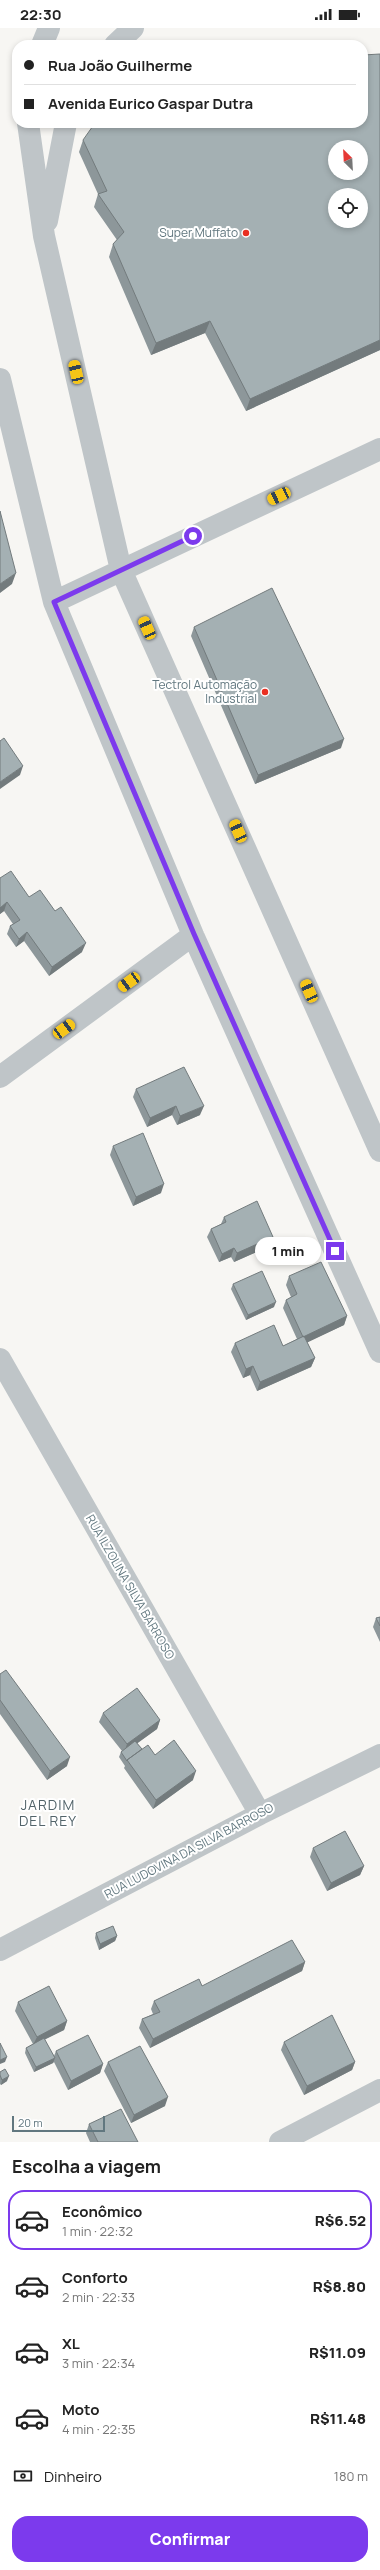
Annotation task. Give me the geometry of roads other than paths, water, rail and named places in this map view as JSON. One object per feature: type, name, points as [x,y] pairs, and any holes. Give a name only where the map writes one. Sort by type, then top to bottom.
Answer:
[{"type":"street","points":[[44,40],[49,28]]},
{"type":"street","points":[[120,40],[133,28]]},
{"type":"street","points":[[29,128],[44,236],[121,570],[380,1151]]},
{"type":"street","points":[[44,236],[65,128]]},
{"type":"street","points":[[0,379],[54,602],[194,934],[380,1352]]},
{"type":"street","points":[[54,602],[380,449]]},
{"type":"street","points":[[0,1076],[194,934]]},
{"type":"street","name":"RUA ILZOLINA SILVA BARROSO","points":[[0,1359],[260,1814]]},
{"type":"street","name":"RUA LUDOVINA DA SILVA BARROSO","points":[[0,1950],[260,1814],[380,1755]]},
{"type":"street","points":[[280,2142],[380,2090]]},
{"type":"place","name":"Super Muffato","points":[[246,233]]},
{"type":"place","name":"Tectrol Automação Industrial","points":[[265,692]]},
{"type":"district","name":"JARDIM DEL REY","points":[[48,1814]]}]
